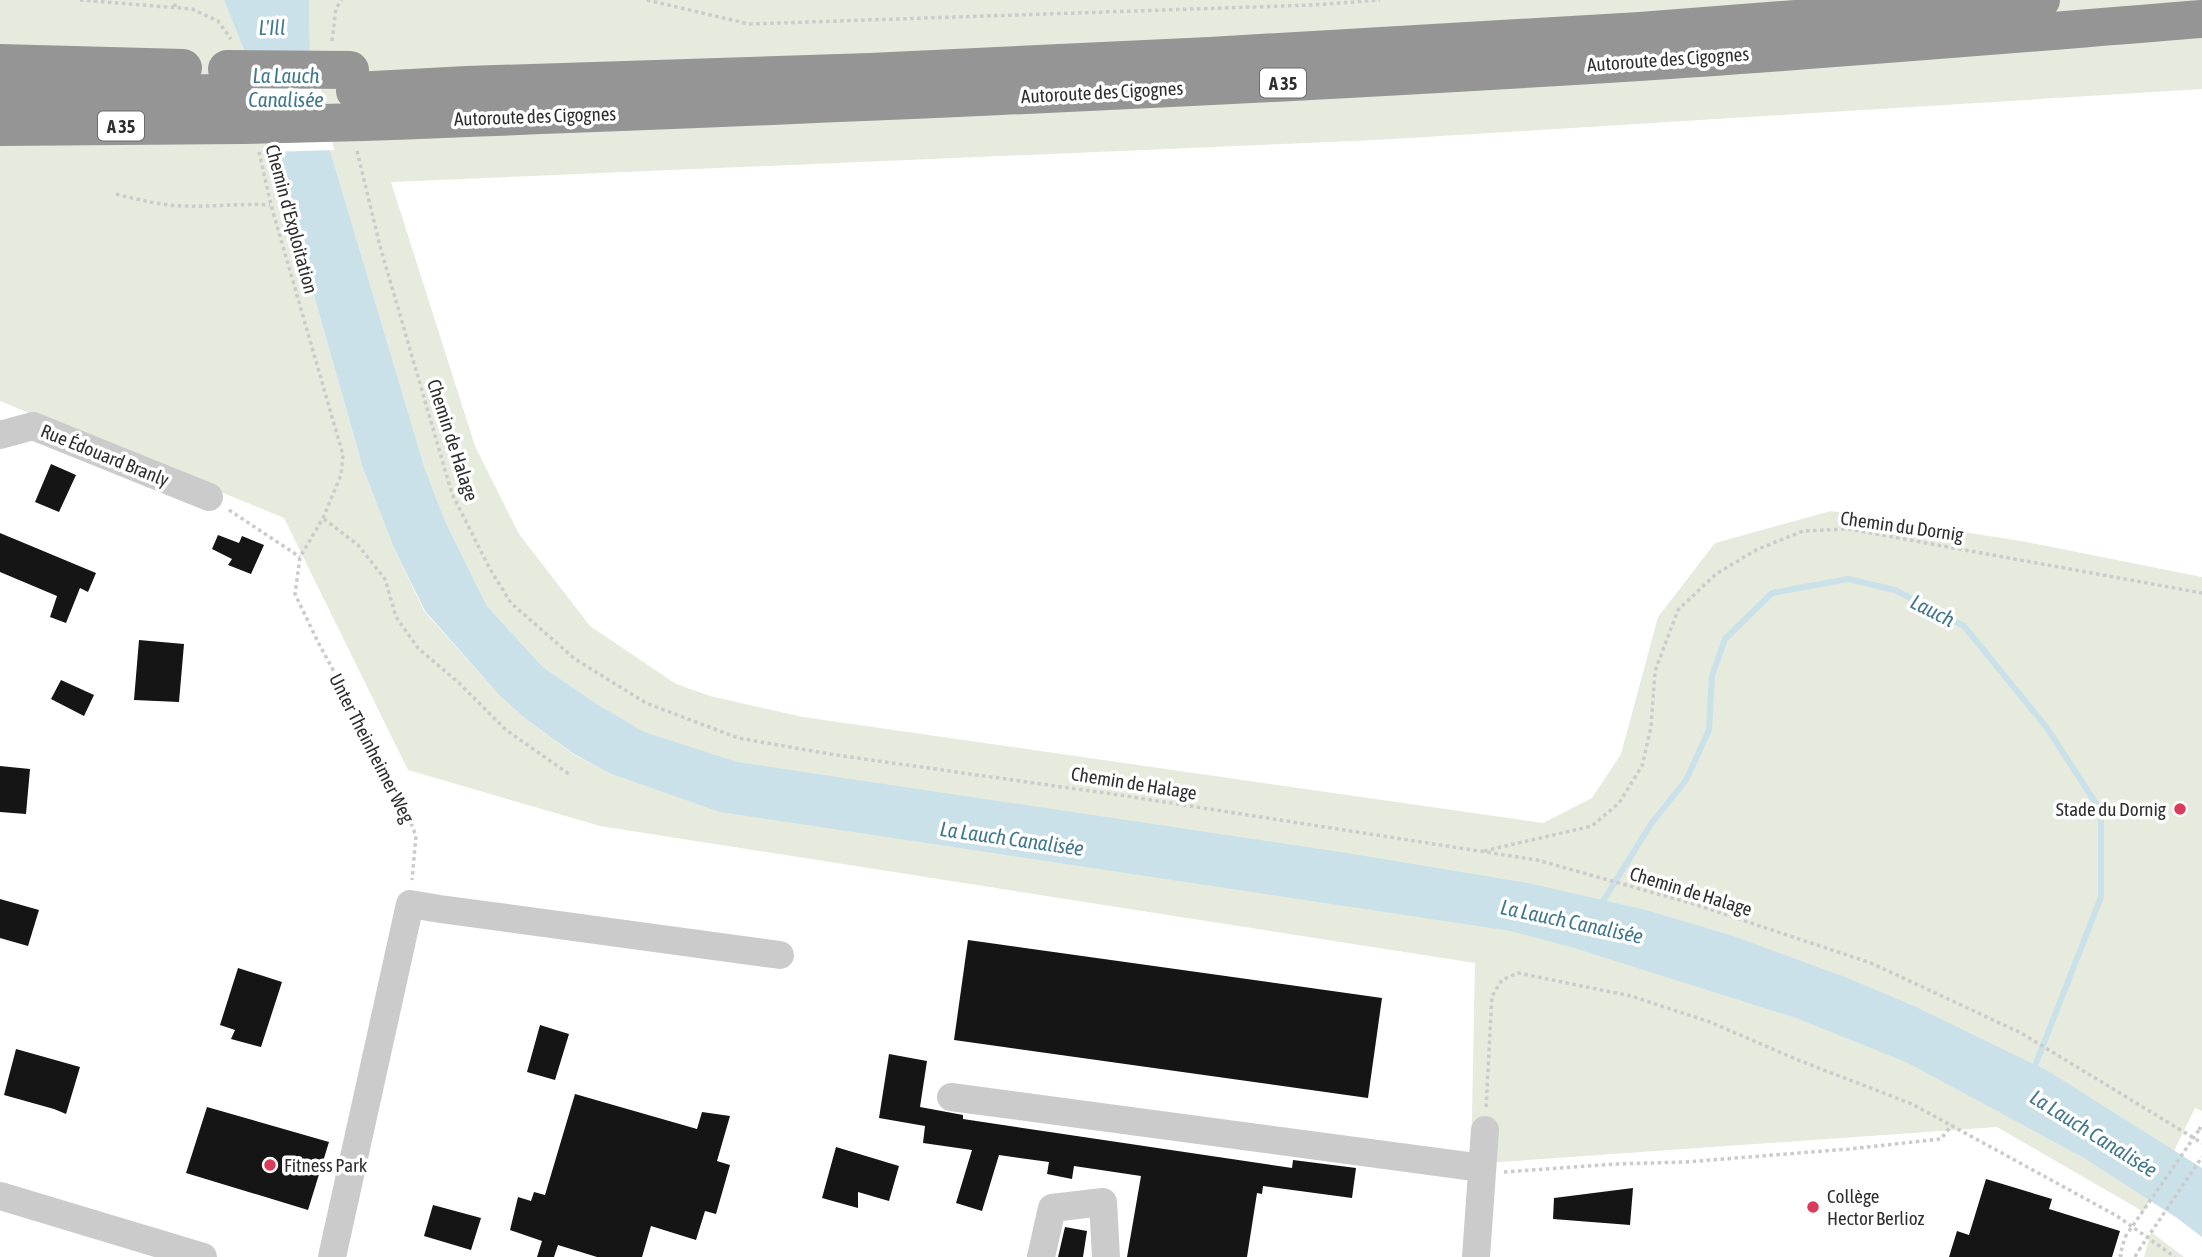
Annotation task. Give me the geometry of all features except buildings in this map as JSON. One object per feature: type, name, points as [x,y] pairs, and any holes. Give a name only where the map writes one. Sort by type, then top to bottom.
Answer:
[{"type":"highway","name":"Autoroute des Cigognes","points":[[352,97],[467,85],[804,74],[1210,56],[1640,31],[2041,0]]},
{"type":"highway","name":"Autoroute des Cigognes","points":[[0,95],[238,94],[888,102],[1642,62],[2202,19]]},
{"type":"highway","points":[[0,63],[238,94],[352,97]]},
{"type":"highway","name":"Autoroute des Cigognes","points":[[0,127],[238,94]]},
{"type":"street","name":"Rue Édouard Branly","points":[[0,435],[33,426],[209,497]]},
{"type":"street","points":[[332,1257],[410,904],[780,955]]},
{"type":"street","points":[[951,1097],[1482,1172]]},
{"type":"street","points":[[1476,1257],[1485,1130]]},
{"type":"street","points":[[0,1196],[203,1257]]},
{"type":"street","points":[[1041,1257],[1052,1208],[1103,1202],[1106,1257]]},
{"type":"path","points":[[80,0],[192,9],[218,21],[238,94]]},
{"type":"path","points":[[175,0],[175,7]]},
{"type":"path","name":"Chemin de Halage","points":[[342,0],[335,8],[380,246],[452,494],[489,569],[511,603],[575,659],[646,702],[738,738],[836,755],[1119,794],[1537,860],[1652,893],[1871,962],[2021,1033],[2202,1143]]},
{"type":"path","points":[[647,0],[749,24],[1284,6],[1380,0]]},
{"type":"path","name":"Chemin d'Exploitation","points":[[238,94],[343,455],[341,475],[323,518],[300,556]]},
{"type":"path","points":[[116,194],[152,203],[186,206],[271,205]]},
{"type":"path","points":[[209,497],[300,556]]},
{"type":"path","points":[[323,518],[358,545],[385,579],[396,617],[418,648],[459,683],[506,730],[569,774]]},
{"type":"path","name":"Chemin du Dornig","points":[[1482,851],[1592,826],[1619,803],[1642,766],[1651,727],[1655,671],[1678,610],[1716,574],[1756,550],[1803,531],[1849,529],[2202,593]]},
{"type":"path","name":"Unter Theinheimer Weg","points":[[300,556],[295,594],[399,792],[416,836],[410,904]]},
{"type":"path","points":[[1485,1130],[1492,996],[1502,980],[1518,973],[1631,996],[1710,1022],[1798,1060],[1912,1104],[2118,1216],[2175,1257]]},
{"type":"path","points":[[2122,1257],[2120,1255],[2125,1237],[2202,1124]]},
{"type":"path","points":[[1482,1172],[1849,1149],[1941,1139],[1952,1125]]},
{"type":"path","points":[[2135,1257],[2202,1157]]},
{"type":"shaded area","points":[[0,0],[224,0],[245,53],[363,468],[393,546],[424,611],[500,696],[527,720],[573,754],[609,773],[643,732],[543,667],[487,606],[445,521],[425,469],[329,147],[310,54],[309,0],[2202,0],[2202,89],[1377,140],[391,182],[475,446],[519,534],[590,626],[676,684],[710,696],[803,717],[1543,823],[1592,798],[1621,754],[1658,617],[1715,543],[1831,511],[2027,542],[2202,577],[2202,1111],[2195,1108],[2144,1212],[1997,1127],[1471,1164],[1475,963],[600,826],[408,770],[284,518],[0,401]]},
{"type":"shaded area","points":[[2151,1232],[2184,1257],[2144,1257]]},
{"type":"water","name":"La Lauch Canalisée","points":[[224,0],[309,0],[310,54],[329,147],[425,469],[445,521],[487,606],[543,667],[597,704],[644,732],[737,762],[1347,853],[1528,883],[1646,910],[1733,936],[1845,977],[1914,1006],[2048,1071],[2202,1168],[2202,1237],[2084,1158],[1908,1063],[1796,1018],[1574,948],[1511,931],[720,812],[609,773],[574,754],[527,720],[500,696],[425,611],[393,546],[363,468],[245,53]]},
{"type":"pier","points":[[242,56],[314,57],[334,150],[270,152]]},
{"type":"waterway","name":"Lauch","points":[[1600,906],[1651,824],[1686,780],[1709,730],[1712,676],[1725,639],[1772,593],[1848,579],[1895,590],[1964,626],[2047,728],[2101,811],[2101,897],[2033,1071]]},
{"type":"place","name":"Stade du Dornig","points":[[2180,809]]},
{"type":"place","name":"Fitness Park","points":[[270,1165]]},
{"type":"place","name":"Collège Hector Berlioz","points":[[1813,1207]]},
{"type":"water label","name":"L'Ill","points":[[272,27]]}]
